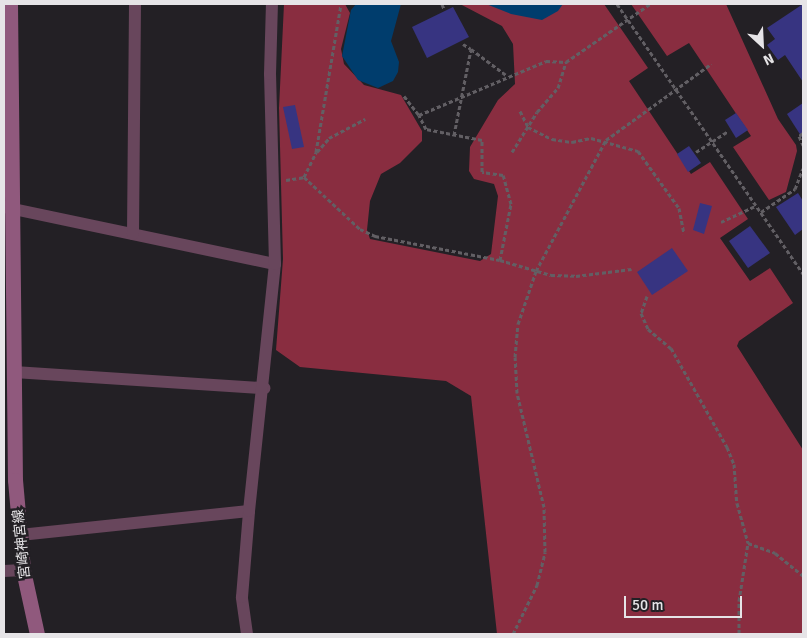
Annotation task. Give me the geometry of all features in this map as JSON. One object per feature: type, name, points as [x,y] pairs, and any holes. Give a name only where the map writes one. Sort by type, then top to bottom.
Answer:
[{"type":"main road","name":"宮崎神宮線","points":[[10,4],[9,208],[15,480],[23,570],[37,634]]},
{"type":"street","points":[[133,234],[135,4]]},
{"type":"street","points":[[246,634],[242,597],[249,511],[264,388],[275,264],[272,4]]},
{"type":"street","points":[[9,208],[275,264]]},
{"type":"street","points":[[14,372],[264,388]]},
{"type":"street","points":[[20,535],[249,511]]},
{"type":"street","points":[[4,571],[23,570]]},
{"type":"path","points":[[304,177],[316,152],[341,4]]},
{"type":"path","points":[[442,4],[444,8]]},
{"type":"path","points":[[617,4],[803,274]]},
{"type":"path","points":[[419,114],[546,61],[566,62],[650,4]]},
{"type":"path","points":[[463,44],[507,76]]},
{"type":"path","points":[[454,135],[471,49]]},
{"type":"path","points":[[512,152],[558,88],[566,62]]},
{"type":"path","points":[[514,634],[537,585],[546,552],[544,507],[517,393],[515,357],[518,324],[536,271],[606,140],[675,88],[711,64]]},
{"type":"path","points":[[404,96],[419,114],[426,129],[482,140],[482,172],[503,175],[509,189],[510,204],[500,260]]},
{"type":"path","points":[[520,111],[528,128],[552,139],[572,142],[591,138],[606,140],[638,151],[679,208],[684,234]]},
{"type":"path","points":[[316,152],[329,138],[365,119]]},
{"type":"path","points":[[696,152],[728,131]]},
{"type":"path","points":[[803,133],[799,136],[803,145]]},
{"type":"path","points":[[761,212],[795,189],[803,168]]},
{"type":"path","points":[[273,182],[304,177]]},
{"type":"path","points":[[304,177],[360,229],[376,236],[500,260],[536,271],[576,276],[632,269]]},
{"type":"path","points":[[721,222],[756,206]]},
{"type":"path","points":[[647,296],[641,313],[648,329],[671,348],[734,464],[737,503],[748,543],[739,600],[739,634]]},
{"type":"path","points":[[748,543],[775,553],[803,576]]},
{"type":"shaded area","points":[[284,4],[345,4],[350,13],[341,49],[344,64],[364,85],[401,95],[422,131],[422,141],[400,163],[381,174],[370,201],[367,230],[370,239],[480,261],[491,254],[498,196],[494,184],[474,179],[469,171],[470,147],[498,100],[515,84],[513,44],[502,26],[460,4],[604,4],[648,68],[629,81],[691,174],[710,162],[748,219],[720,238],[750,281],[770,268],[793,303],[739,341],[737,346],[803,450],[803,634],[497,634],[471,396],[446,381],[300,367],[276,350],[283,259],[279,108]]},
{"type":"shaded area","points":[[631,4],[726,4],[778,119],[796,145],[797,151],[786,192],[769,200],[733,147],[751,136],[689,43],[667,56]]},
{"type":"water","points":[[356,4],[401,4],[391,41],[399,62],[398,72],[393,81],[378,88],[358,80],[342,56],[351,10]]},
{"type":"water","points":[[486,4],[563,4],[558,11],[542,20],[511,14]]},
{"type":"building","points":[[803,4],[803,82],[785,55],[778,60],[767,45],[775,39],[767,28]]},
{"type":"building","points":[[453,7],[469,37],[427,58],[412,27]]},
{"type":"building","points":[[803,103],[803,139],[787,114]]},
{"type":"building","points":[[295,105],[304,147],[292,149],[283,107]]},
{"type":"building","points":[[736,113],[748,130],[736,138],[725,120]]},
{"type":"building","points":[[689,146],[701,163],[688,172],[677,154]]},
{"type":"building","points":[[798,193],[803,201],[803,229],[795,235],[776,207]]},
{"type":"building","points":[[700,203],[712,206],[704,234],[693,230]]},
{"type":"building","points":[[750,226],[770,253],[748,268],[729,241]]},
{"type":"building","points":[[672,248],[688,271],[652,295],[637,272]]}]
